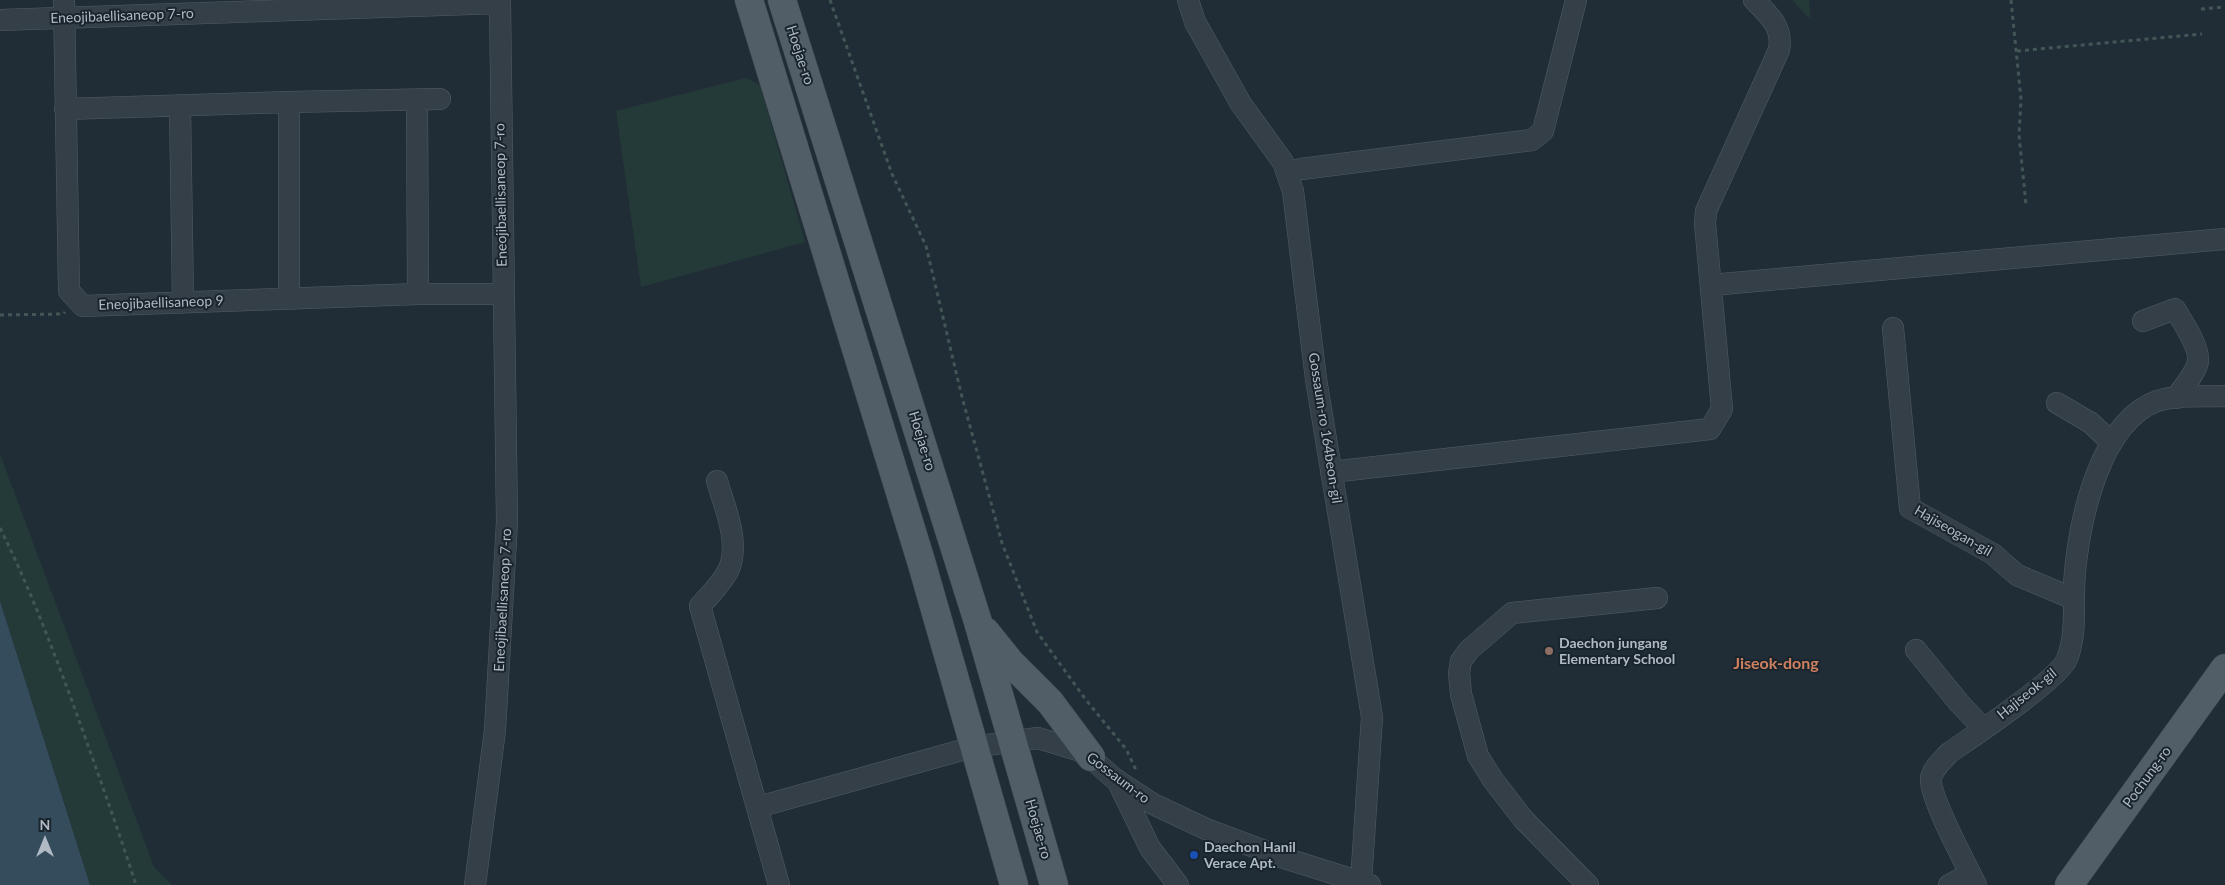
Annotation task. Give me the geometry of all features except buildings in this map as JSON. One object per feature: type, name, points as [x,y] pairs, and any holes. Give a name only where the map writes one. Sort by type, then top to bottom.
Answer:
[{"type":"main road","points":[[749,0],[921,560],[1014,885]]},
{"type":"main road","name":"Hoejae-ro","points":[[782,0],[978,622],[1054,885]]},
{"type":"main road","points":[[978,622],[1011,663],[1050,702],[1091,758]]},
{"type":"main road","name":"Pochung-ro","points":[[2069,885],[2225,668]]},
{"type":"street","name":"Gossaum-ro 164beon-gil","points":[[1188,0],[1195,22],[1216,62],[1241,104],[1282,162],[1287,173],[1297,216],[1316,379],[1372,717],[1365,883]]},
{"type":"street","points":[[1287,173],[1301,169],[1532,140],[1543,131],[1576,0]]},
{"type":"street","points":[[1331,472],[1710,429],[1722,409],[1705,223],[1706,211],[1779,50],[1780,42],[1780,33],[1776,23],[1754,0]]},
{"type":"street","name":"Eneojibaellisaneop 7-ro","points":[[0,20],[64,9],[499,2],[507,522],[495,730],[475,885]]},
{"type":"street","name":"Eneojibaellisaneop 9","points":[[64,9],[69,291],[83,306],[418,294],[502,294]]},
{"type":"street","points":[[417,100],[418,294]]},
{"type":"street","points":[[65,109],[180,107],[289,102],[440,100]]},
{"type":"street","points":[[289,102],[289,298]]},
{"type":"street","points":[[180,107],[183,301]]},
{"type":"street","points":[[1711,285],[2225,239]]},
{"type":"street","points":[[2143,321],[2174,309],[2190,335],[2198,362],[2194,372],[2176,398]]},
{"type":"street","name":"Hajiseogan-gil","points":[[1893,328],[1910,508],[1993,554],[2017,575],[2074,599]]},
{"type":"street","name":"Hajiseok-gil","points":[[1973,879],[1937,802],[1931,778],[1936,768],[1949,753],[2049,680],[2067,660],[2073,633],[2075,572],[2083,518],[2096,477],[2112,443],[2128,421],[2157,401],[2176,398],[2225,396]]},
{"type":"street","points":[[2057,404],[2091,423],[2112,443]]},
{"type":"street","points":[[717,481],[733,547],[729,569],[718,586],[700,606],[779,885]]},
{"type":"street","points":[[1588,885],[1524,820],[1493,780],[1478,756],[1460,694],[1459,673],[1461,661],[1469,650],[1512,614],[1657,598]]},
{"type":"street","points":[[1916,650],[1960,704],[1983,728]]},
{"type":"street","name":"Gossaum-ro","points":[[758,806],[973,747],[1038,738],[1084,752],[1116,780],[1153,804],[1206,829],[1280,856],[1365,883]]},
{"type":"street","points":[[1116,780],[1150,848],[1178,885]]},
{"type":"street","points":[[1949,885],[1973,879]]},
{"type":"path","points":[[830,0],[892,174],[926,246],[962,397],[1002,543],[1037,632],[1086,700],[1126,749],[1138,773]]},
{"type":"path","points":[[2011,0],[2022,98],[2018,135],[2026,205]]},
{"type":"path","points":[[2201,9],[2225,7]]},
{"type":"path","points":[[2017,51],[2202,34]]},
{"type":"path","points":[[0,315],[62,314],[80,302]]},
{"type":"path","points":[[0,528],[19,568],[52,649],[100,778],[136,885]]},
{"type":"green space","points":[[1792,0],[1809,0],[1811,20]]},
{"type":"green space","points":[[746,78],[760,85],[805,242],[641,287],[616,111]]},
{"type":"green space","points":[[0,454],[154,867],[172,885],[90,885],[0,601]]},
{"type":"water","points":[[0,601],[90,885],[0,885]]},
{"type":"place","name":"Daechon jungang Elementary School","points":[[1549,651]]},
{"type":"place","name":"Daechon Hanil Verace Apt.","points":[[1194,855]]},
{"type":"district","name":"Jiseok-dong","points":[[1776,664]]}]
